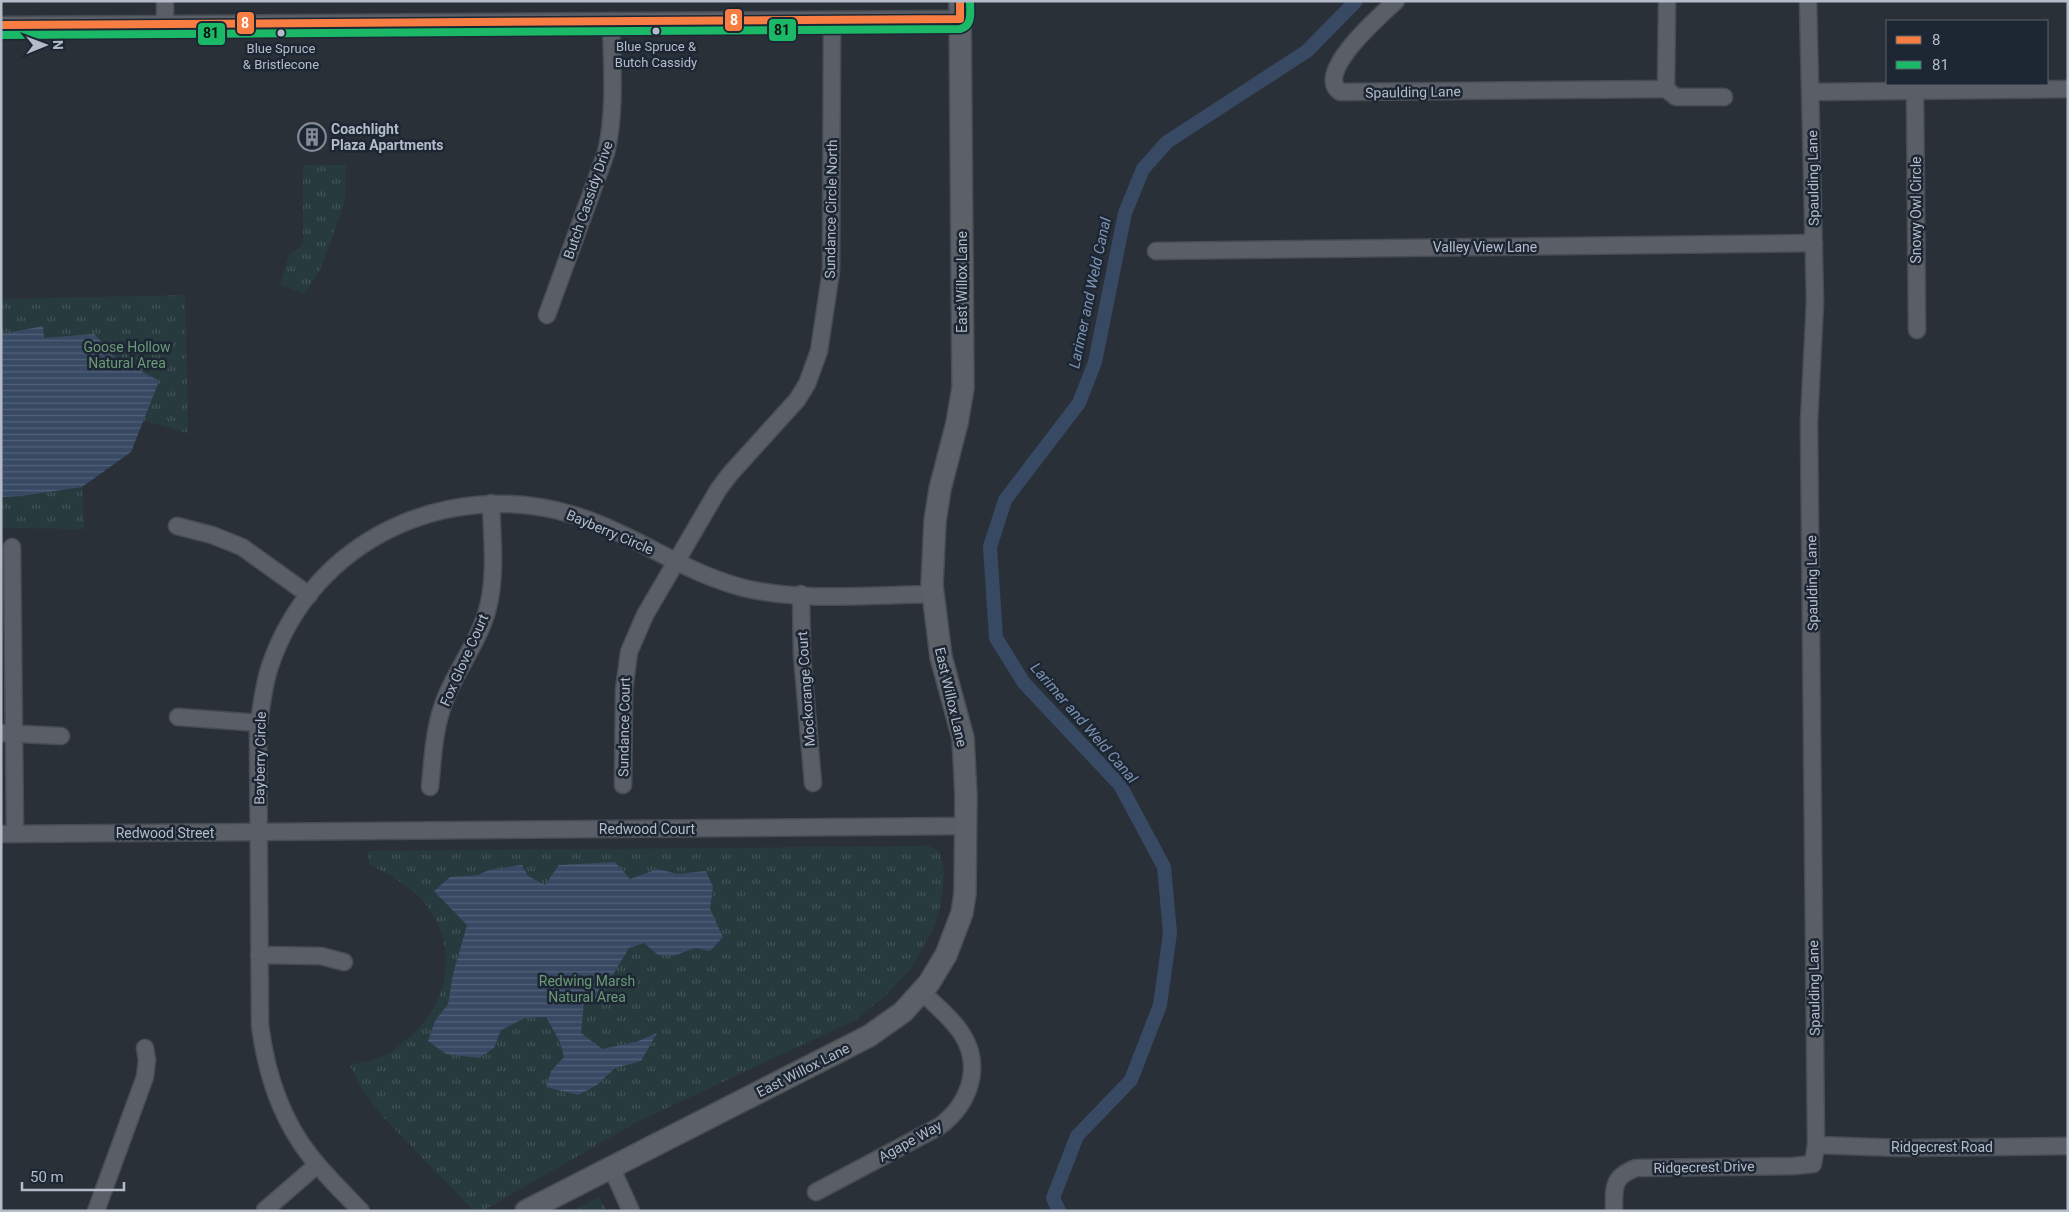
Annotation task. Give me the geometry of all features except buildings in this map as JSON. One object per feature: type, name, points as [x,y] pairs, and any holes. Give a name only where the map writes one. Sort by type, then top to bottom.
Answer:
[{"type":"main road","name":"East Willox Lane","points":[[526,1211],[612,1169],[869,1036],[903,1012],[922,992],[946,955],[962,913],[965,893],[966,826],[963,738],[941,656],[932,594],[935,521],[963,388],[960,10]]},
{"type":"street","points":[[166,1],[166,24]]},
{"type":"street","name":"Spaulding Lane","points":[[1396,1],[1370,25],[1340,61],[1333,83],[1335,89],[1340,92],[1666,89]]},
{"type":"street","points":[[1666,1],[1666,89],[1676,97],[1724,97]]},
{"type":"street","name":"Spaulding Lane","points":[[1794,1166],[1813,1164],[1816,1144],[1809,422],[1815,302],[1808,1]]},
{"type":"street","points":[[1,25],[832,20],[960,10]]},
{"type":"street","name":"Sundance Circle North","points":[[676,562],[718,490],[730,474],[797,400],[807,384],[819,352],[831,271],[832,20]]},
{"type":"street","name":"Butch Cassidy Drive","points":[[547,315],[610,139],[612,110],[611,21]]},
{"type":"street","points":[[1811,92],[2068,89]]},
{"type":"street","name":"Snowy Owl Circle","points":[[1915,90],[1917,330]]},
{"type":"street","name":"Valley View Lane","points":[[1156,251],[1814,244]]},
{"type":"street","name":"Bayberry Circle","points":[[361,1211],[317,1165],[292,1130],[271,1083],[264,1055],[260,1026],[258,955],[258,724],[262,694],[270,666],[281,639],[300,605],[325,576],[364,543],[390,528],[418,516],[452,507],[491,503],[526,504],[577,516],[615,531],[676,562],[743,588],[770,593],[801,594],[932,594]]},
{"type":"street","name":"Fox Glove Court","points":[[430,787],[434,736],[439,716],[447,695],[479,635],[489,603],[493,564],[491,503]]},
{"type":"street","points":[[176,526],[212,535],[242,547],[309,595]]},
{"type":"street","points":[[8,834],[7,733],[12,547]]},
{"type":"street","name":"Sundance Court","points":[[623,785],[624,690],[629,652],[642,622],[676,562]]},
{"type":"street","name":"Mockorange Court","points":[[801,594],[802,655],[813,783]]},
{"type":"street","points":[[178,717],[258,724]]},
{"type":"street","points":[[7,733],[61,736]]},
{"type":"street","name":"Redwood Court","points":[[328,832],[966,826]]},
{"type":"street","name":"Redwood Street","points":[[8,834],[328,832]]},
{"type":"street","points":[[258,955],[321,956],[344,962]]},
{"type":"street","name":"Agape Way","points":[[816,1192],[940,1126],[952,1118],[963,1103],[972,1078],[967,1042],[957,1027],[922,992]]},
{"type":"street","points":[[96,1211],[145,1077],[147,1060],[145,1048]]},
{"type":"street","name":"Ridgecrest Road","points":[[1816,1144],[1902,1148],[2068,1146]]},
{"type":"street","points":[[265,1210],[317,1165]]},
{"type":"street","name":"Ridgecrest Drive","points":[[1614,1211],[1614,1188],[1618,1178],[1622,1173],[1636,1168],[1794,1166]]},
{"type":"street","points":[[612,1169],[631,1211]]},
{"type":"green space","points":[[303,165],[346,165],[345,201],[320,270],[305,293],[280,285],[289,255],[303,245]]},
{"type":"green space","name":"Goose Hollow Natural Area","points":[[185,295],[188,433],[80,403],[84,529],[1,528],[1,299]]},
{"type":"green space","name":"Redwing Marsh Natural Area","points":[[928,846],[939,851],[944,870],[942,899],[934,927],[911,968],[888,993],[857,1019],[639,1121],[482,1211],[472,1209],[384,1118],[363,1091],[350,1065],[386,1055],[417,1030],[430,1015],[439,998],[444,980],[446,961],[444,942],[438,924],[427,906],[408,887],[369,864],[368,851]]},
{"type":"green space","points":[[599,1197],[606,1211],[573,1211]]},
{"type":"water","points":[[43,326],[44,338],[94,334],[114,356],[159,381],[131,452],[82,487],[1,497],[1,334]]},
{"type":"water","points":[[615,862],[630,879],[658,869],[677,874],[706,871],[713,887],[710,909],[723,937],[710,951],[695,948],[673,956],[658,955],[644,943],[629,948],[608,983],[603,997],[584,1002],[581,1033],[602,1049],[636,1042],[657,1033],[641,1061],[615,1068],[597,1085],[578,1095],[546,1087],[551,1071],[564,1057],[560,1042],[546,1017],[525,1018],[501,1030],[494,1048],[479,1058],[446,1054],[428,1041],[435,1021],[448,1004],[453,974],[467,925],[434,891],[450,877],[478,875],[489,870],[522,865],[528,876],[545,885],[559,865]]},
{"type":"waterway","name":"Larimer and Weld Canal","points":[[1059,1211],[1053,1198],[1077,1136],[1131,1080],[1160,1005],[1170,933],[1164,867],[1120,785],[1024,683],[996,638],[990,547],[1005,500],[1079,403],[1095,362],[1125,213],[1143,169],[1167,142],[1307,51],[1356,1]]},
{"type":"transit line","name":"8","points":[[1,25],[960,19],[960,1]]},
{"type":"transit line","name":"81","points":[[1,35],[960,29],[969,22],[970,1]]},
{"type":"place","name":"Blue Spruce & Butch Cassidy","points":[[656,31]]},
{"type":"place","name":"Blue Spruce & Bristlecone","points":[[281,33]]},
{"type":"place","name":"Coachlight Plaza Apartments","points":[[312,137]]}]
